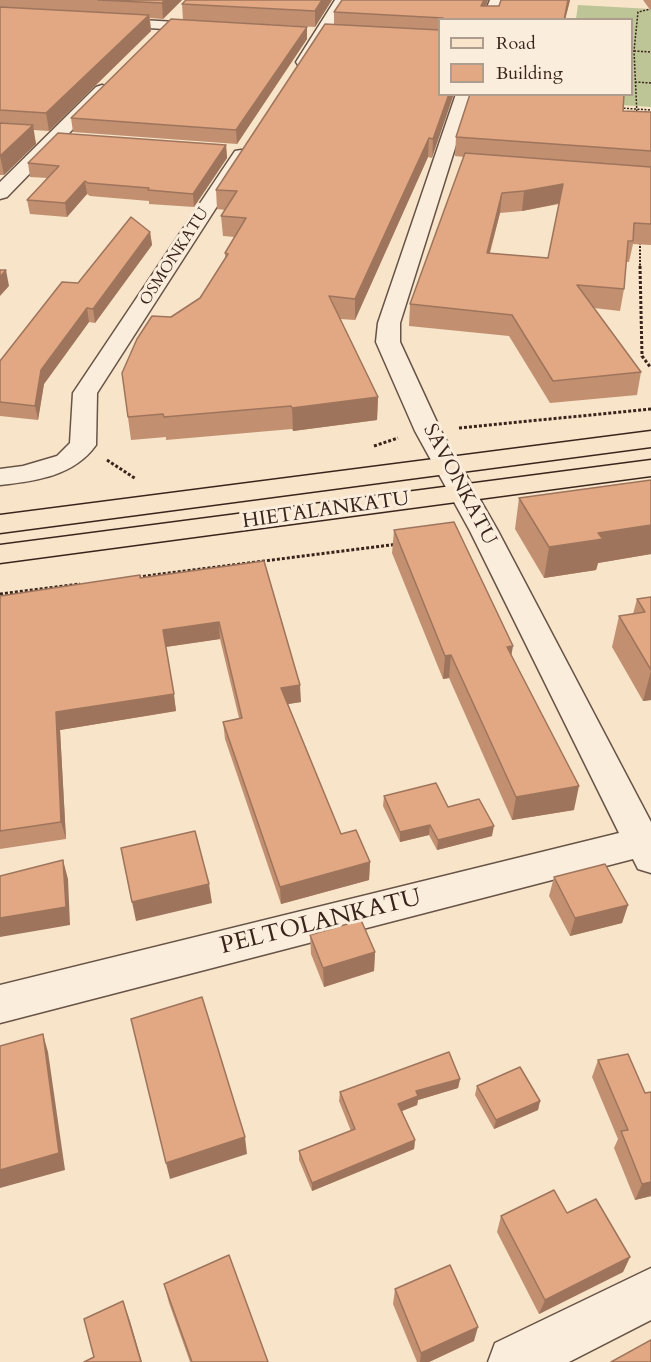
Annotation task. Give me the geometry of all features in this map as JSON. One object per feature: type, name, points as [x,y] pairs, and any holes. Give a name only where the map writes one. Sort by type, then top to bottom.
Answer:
[{"type":"main road","name":"HIETALANKATU","points":[[0,554],[454,479],[651,439]]},
{"type":"main road","name":"HIETALANKATU","points":[[0,524],[454,479],[651,468]]},
{"type":"street","points":[[294,75],[342,0]]},
{"type":"street","points":[[490,18],[497,0]]},
{"type":"street","points":[[161,31],[183,8]]},
{"type":"street","points":[[88,21],[161,31],[226,28]]},
{"type":"street","points":[[0,193],[113,79]]},
{"type":"street","name":"SAVONKATU","points":[[464,96],[448,163],[389,323],[388,342],[454,479],[489,541],[647,850]]},
{"type":"street","points":[[33,137],[78,140]]},
{"type":"street","name":"OSMONKATU","points":[[83,445],[85,393],[246,147],[219,151]]},
{"type":"street","points":[[0,477],[26,474],[66,462],[83,445]]},
{"type":"street","name":"PELTOLANKATU","points":[[0,1004],[647,850]]},
{"type":"street","points":[[514,1362],[651,1293]]},
{"type":"path","points":[[637,119],[633,51],[638,12],[651,9]]},
{"type":"path","points":[[633,51],[651,52]]},
{"type":"path","points":[[635,82],[651,83]]},
{"type":"path","points":[[614,107],[651,110]]},
{"type":"path","points":[[640,230],[642,356],[651,368]]},
{"type":"path","points":[[83,445],[138,480]]},
{"type":"path","points":[[129,578],[399,544]]},
{"type":"path","points":[[0,594],[82,584]]},
{"type":"green space","points":[[578,5],[651,9],[651,107],[562,101],[563,96],[633,96],[633,18],[576,18]]},
{"type":"building","points":[[98,0],[165,0],[162,3]]},
{"type":"building","points":[[186,0],[322,0],[315,11],[182,4]]},
{"type":"building","points":[[342,0],[484,0],[481,6],[499,6],[501,0],[568,0],[564,18],[443,18],[334,12]]},
{"type":"building","points":[[0,7],[149,15],[46,113],[0,110]]},
{"type":"building","points":[[171,19],[307,27],[236,130],[71,118]]},
{"type":"building","points":[[325,24],[438,30],[438,96],[448,96],[433,139],[429,138],[355,299],[329,296],[378,397],[292,408],[291,406],[164,417],[163,414],[128,417],[122,373],[137,339],[152,316],[171,317],[200,298],[228,254],[225,253],[246,218],[221,216],[237,191],[216,190]]},
{"type":"building","points":[[469,96],[624,96],[623,111],[651,112],[651,151],[456,137]]},
{"type":"building","points":[[0,123],[33,125],[0,156]]},
{"type":"building","points":[[58,133],[226,145],[193,194],[85,181],[65,203],[27,200],[59,166],[28,163]]},
{"type":"building","points":[[465,153],[651,167],[651,224],[634,223],[633,241],[628,241],[624,289],[577,285],[641,372],[553,381],[512,315],[410,304]],"holes":[[[563,184],[548,258],[487,253],[502,193]]]},
{"type":"building","points":[[131,217],[150,232],[93,309],[87,308],[41,370],[35,406],[0,402],[0,361],[62,282],[78,283]]},
{"type":"building","points":[[651,480],[651,525],[598,533],[603,539],[549,547],[519,498]]},
{"type":"building","points":[[454,522],[513,646],[507,647],[579,786],[516,797],[451,655],[445,656],[394,530]]},
{"type":"building","points":[[264,561],[300,685],[281,688],[341,834],[356,830],[370,862],[280,887],[223,722],[242,718],[219,622],[163,630],[174,694],[56,712],[61,822],[0,831],[0,596],[140,575],[140,578]]},
{"type":"building","points":[[651,597],[651,670],[619,616],[645,612],[637,599]]},
{"type":"building","points":[[436,783],[448,807],[479,799],[494,826],[438,840],[430,825],[400,832],[384,796]]},
{"type":"building","points":[[195,831],[209,884],[132,902],[121,848]]},
{"type":"building","points":[[63,860],[66,907],[0,918],[0,876]]},
{"type":"building","points":[[605,864],[628,905],[575,918],[554,877]]},
{"type":"building","points":[[361,920],[375,952],[323,968],[310,935]]},
{"type":"building","points":[[202,997],[245,1137],[166,1163],[131,1019]]},
{"type":"building","points":[[43,1034],[59,1153],[0,1170],[0,1046]]},
{"type":"building","points":[[449,1052],[460,1079],[416,1091],[418,1096],[398,1104],[415,1140],[312,1183],[299,1151],[355,1129],[340,1092]]},
{"type":"building","points":[[628,1054],[645,1093],[651,1092],[651,1182],[642,1184],[621,1131],[628,1130],[598,1060]]},
{"type":"building","points":[[520,1067],[540,1101],[496,1120],[477,1086]]},
{"type":"building","points":[[554,1190],[567,1213],[596,1199],[630,1257],[545,1300],[501,1216]]},
{"type":"building","points":[[229,1255],[268,1362],[192,1362],[164,1284]]},
{"type":"building","points":[[450,1265],[478,1327],[421,1353],[395,1289]]},
{"type":"building","points":[[123,1301],[141,1362],[84,1362],[94,1357],[84,1319]]},
{"type":"building","points":[[651,1340],[651,1362],[611,1362]]}]
